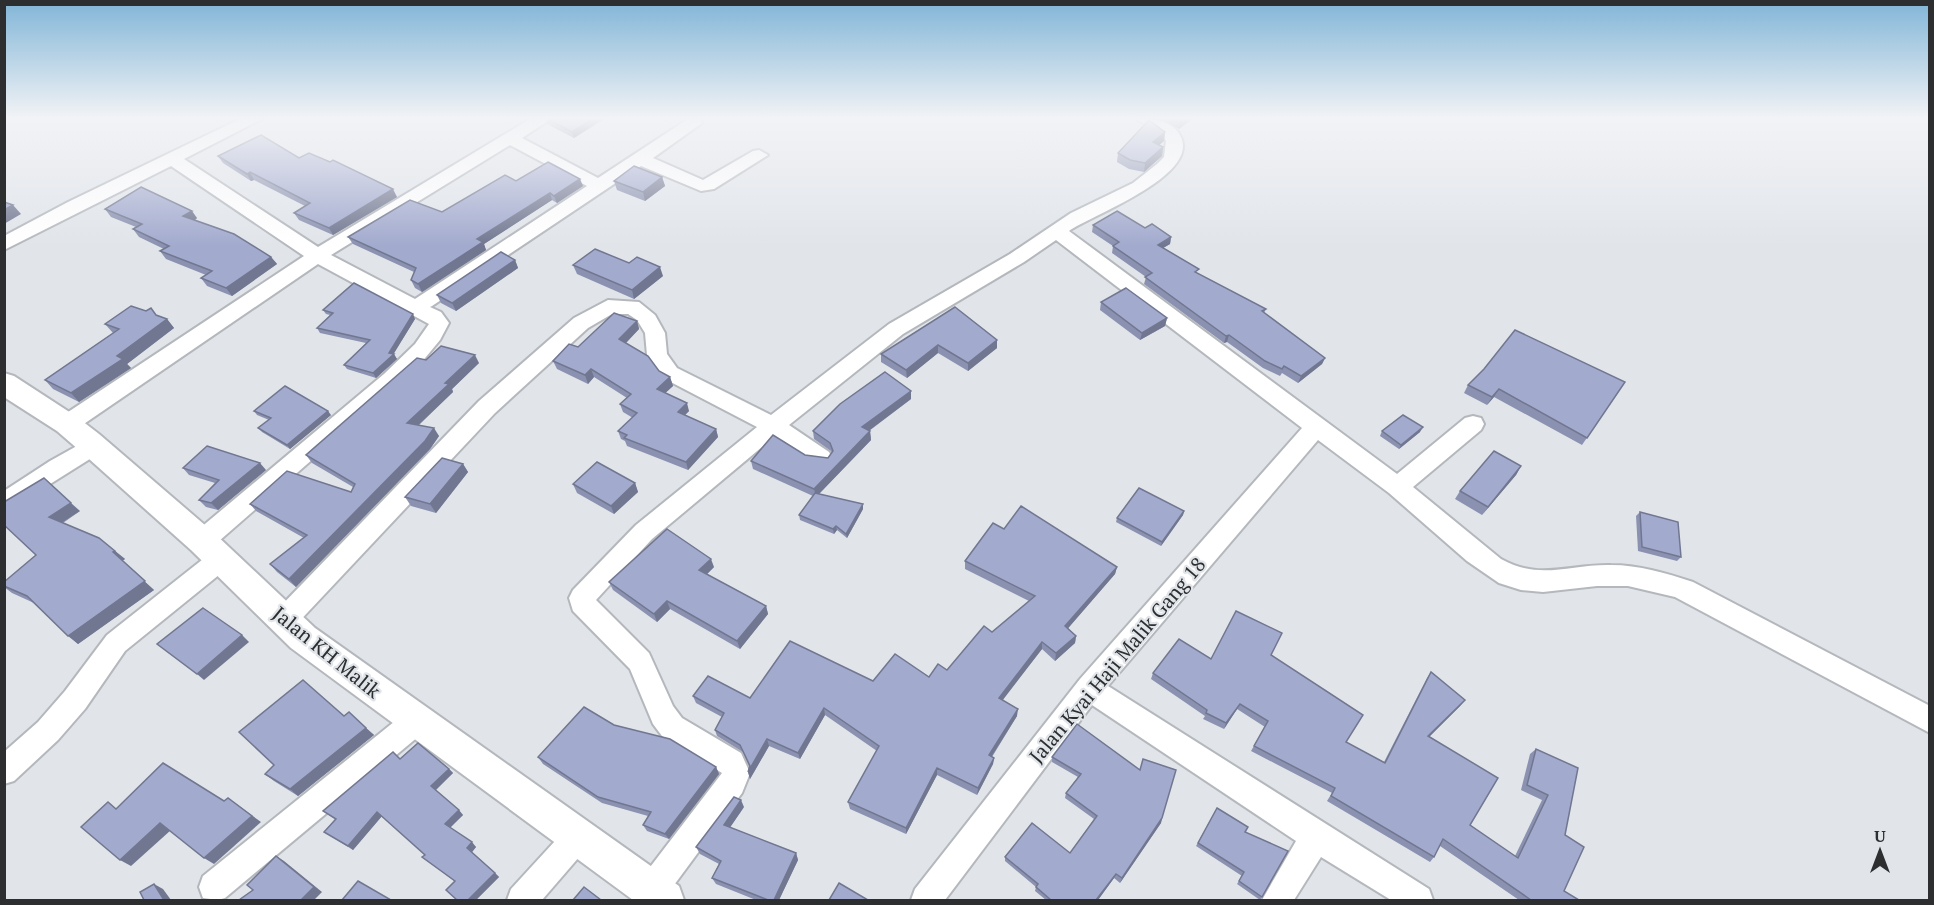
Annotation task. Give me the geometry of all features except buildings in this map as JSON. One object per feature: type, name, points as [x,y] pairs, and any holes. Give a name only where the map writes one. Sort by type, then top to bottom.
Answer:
[{"type":"street","points":[[4,244],[74,206],[167,161]]},
{"type":"street","points":[[4,771],[48,731],[75,700],[116,643],[426,345],[437,331],[439,323],[434,317],[318,256],[175,161]]},
{"type":"street","points":[[68,424],[216,321],[467,161]]},
{"type":"street","points":[[553,161],[600,186]]},
{"type":"street","points":[[417,309],[431,297],[637,161]]},
{"type":"street","points":[[645,161],[701,186],[708,185],[748,161]]},
{"type":"street","points":[[658,895],[732,783],[735,768],[732,762],[672,727],[663,715],[640,661],[581,600],[644,532],[896,329],[1077,217],[1139,187],[1168,161]]},
{"type":"street","points":[[1056,231],[1397,486],[1489,564],[1519,580],[1550,583],[1607,575],[1635,577],[1684,590],[1929,720]]},
{"type":"street","points":[[284,620],[487,407],[581,322],[608,307],[632,307],[645,315],[655,333],[657,355],[670,373],[774,426],[821,458]]},
{"type":"street","name":"Jalan KH Malik","points":[[8,390],[68,424],[211,550],[303,638],[415,722],[658,895]]},
{"type":"street","points":[[1397,486],[1473,424]]},
{"type":"street","name":"Jalan Kyai Haji Malik Gang 18","points":[[926,900],[1089,688],[1316,427]]},
{"type":"street","points":[[4,504],[93,446]]},
{"type":"street","points":[[1089,688],[1316,837],[1418,900]]},
{"type":"street","points":[[214,887],[415,722]]},
{"type":"street","points":[[1277,900],[1316,837]]},
{"type":"street","points":[[522,900],[576,838]]}]
